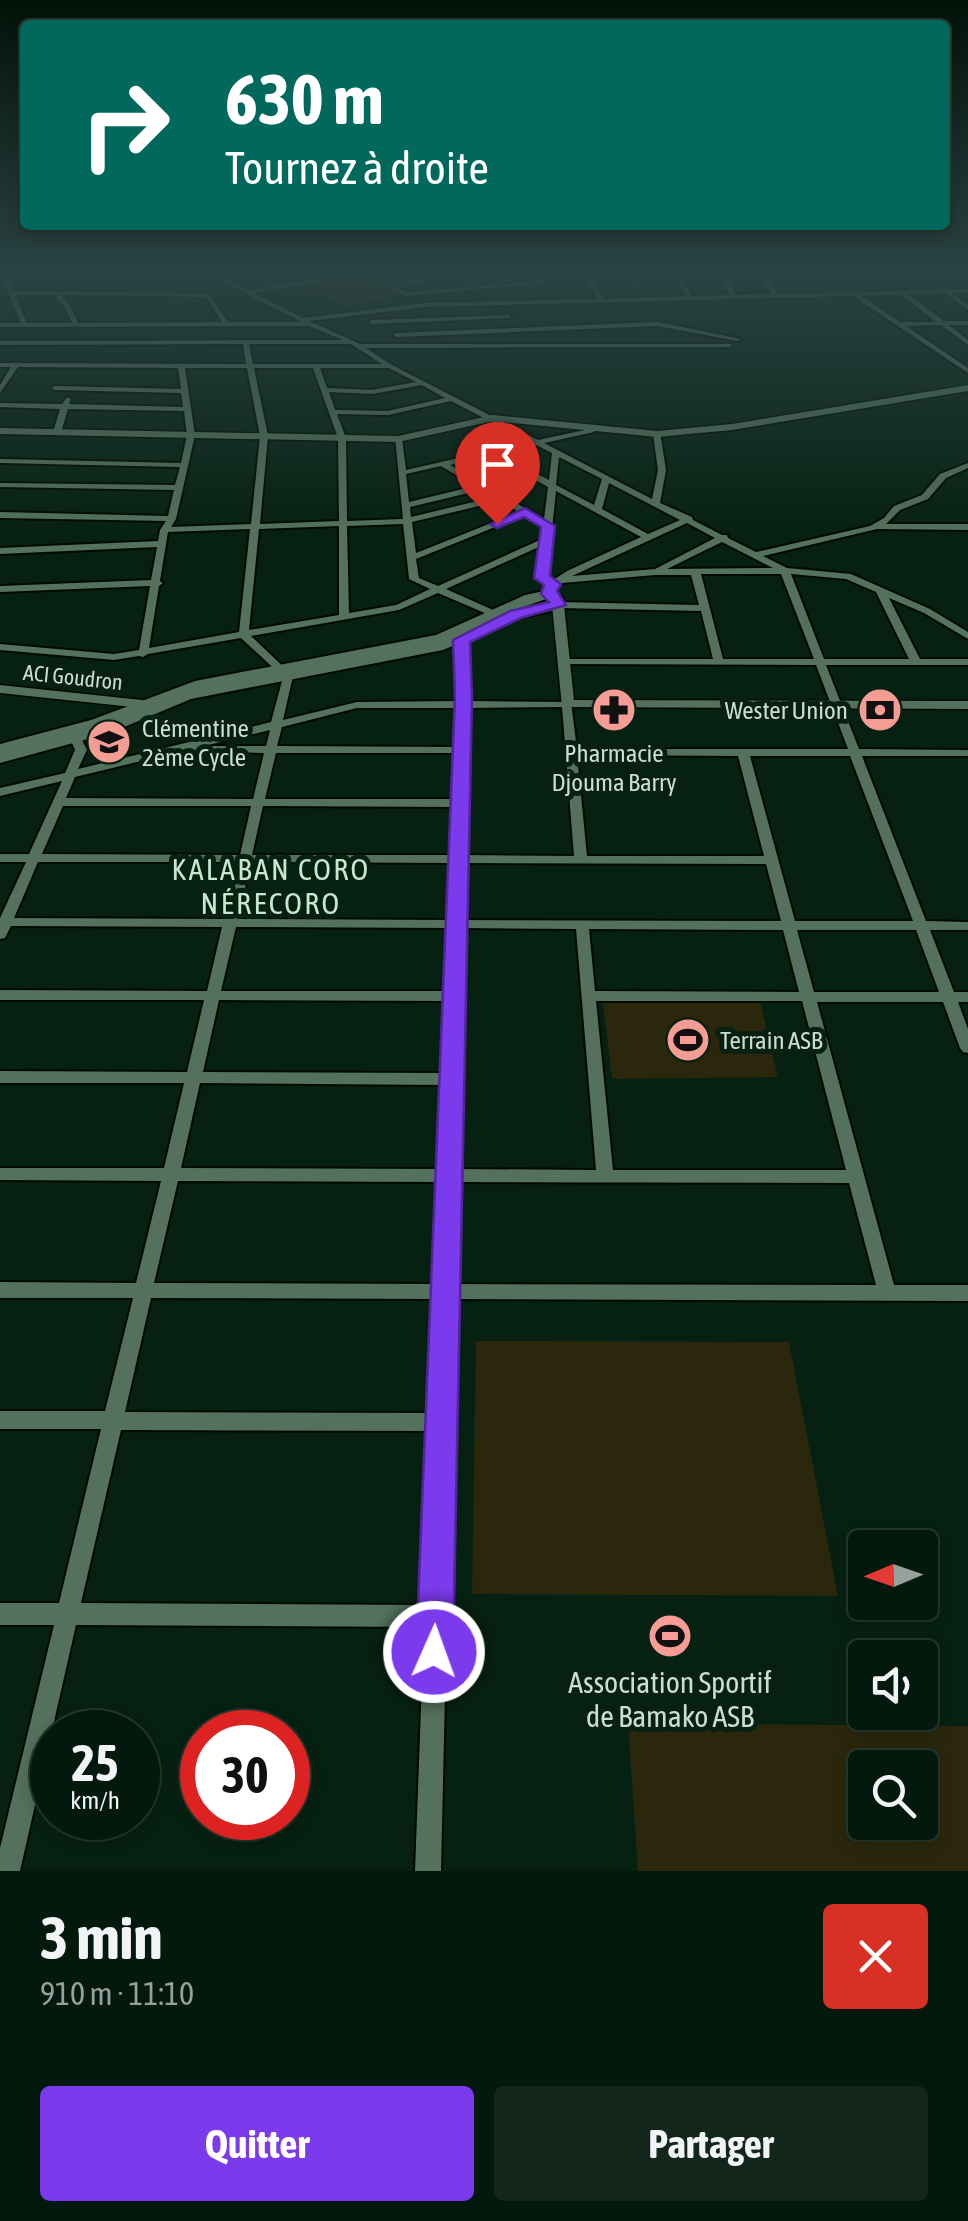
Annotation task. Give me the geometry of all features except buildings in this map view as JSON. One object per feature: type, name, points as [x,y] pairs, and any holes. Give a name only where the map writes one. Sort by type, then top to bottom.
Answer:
[{"type":"main road","points":[[284,672],[461,640],[516,614],[542,614],[555,597]]},
{"type":"main road","points":[[0,749],[199,692],[440,638],[530,598],[555,597]]},
{"type":"main road","points":[[0,758],[76,738],[149,706]]},
{"type":"street","points":[[106,366],[109,360]]},
{"type":"street","points":[[244,635],[264,436],[249,360]]},
{"type":"street","points":[[381,360],[784,571],[968,1048]]},
{"type":"street","points":[[0,365],[390,366]]},
{"type":"street","points":[[0,391],[16,365]]},
{"type":"street","points":[[70,366],[55,388],[185,391]]},
{"type":"street","points":[[126,390],[128,366]]},
{"type":"street","points":[[143,654],[164,530],[172,519],[191,435],[184,409],[181,366]]},
{"type":"street","points":[[316,366],[342,438],[344,617]]},
{"type":"street","points":[[325,390],[372,392],[423,383]]},
{"type":"street","points":[[0,431],[398,439],[493,418],[657,434],[732,427],[968,388]]},
{"type":"street","points":[[57,432],[70,389]]},
{"type":"street","points":[[334,412],[388,412],[453,398]]},
{"type":"street","points":[[0,405],[184,409]]},
{"type":"street","points":[[402,473],[591,430]]},
{"type":"street","points":[[656,502],[662,470],[657,434]]},
{"type":"street","points":[[398,439],[414,578],[496,615]]},
{"type":"street","points":[[556,451],[542,578],[555,597],[580,859]]},
{"type":"street","points":[[488,452],[647,537]]},
{"type":"street","points":[[0,461],[184,464]]},
{"type":"street","points":[[441,463],[548,526]]},
{"type":"street","points":[[872,528],[887,520],[896,508],[925,497],[942,476],[968,465]]},
{"type":"street","points":[[597,510],[607,477]]},
{"type":"street","points":[[0,484],[179,488]]},
{"type":"street","points":[[405,506],[481,486]]},
{"type":"street","points":[[164,530],[407,521],[500,498]]},
{"type":"street","points":[[411,558],[525,512]]},
{"type":"street","points":[[2,518],[172,519]]},
{"type":"street","points":[[555,597],[647,537],[689,519]]},
{"type":"street","points":[[756,555],[872,528],[968,527]]},
{"type":"street","points":[[655,572],[724,537]]},
{"type":"street","points":[[0,647],[114,657],[399,607],[546,540]]},
{"type":"street","points":[[0,550],[162,544]]},
{"type":"street","points":[[695,571],[719,662]]},
{"type":"street","points":[[555,597],[655,572],[784,571],[848,576],[879,588],[968,636]]},
{"type":"street","points":[[0,589],[158,583]]},
{"type":"street","points":[[879,588],[916,662]]},
{"type":"street","points":[[555,597],[704,608]]},
{"type":"street","points":[[7,1871],[277,722],[284,672],[244,635]]},
{"type":"street","points":[[428,1871],[462,750],[461,640]]},
{"type":"street","points":[[562,662],[968,662]]},
{"type":"street","name":"ACI Goudron","points":[[0,690],[149,706]]},
{"type":"street","points":[[0,792],[357,705],[968,705]]},
{"type":"street","points":[[76,738],[80,750],[2,926],[968,926]]},
{"type":"street","points":[[167,749],[462,750]]},
{"type":"street","points":[[572,752],[967,756]]},
{"type":"street","points":[[743,753],[887,1293]]},
{"type":"street","points":[[58,802],[460,803]]},
{"type":"street","points":[[0,858],[771,860]]},
{"type":"street","points":[[582,924],[605,1176]]},
{"type":"street","points":[[0,994],[454,996]]},
{"type":"street","points":[[588,996],[968,997]]},
{"type":"street","points":[[0,1078],[452,1079]]},
{"type":"street","points":[[0,1174],[856,1177]]},
{"type":"street","points":[[0,1290],[968,1293]]},
{"type":"street","points":[[0,1420],[442,1422]]},
{"type":"street","points":[[0,1614],[435,1616]]},
{"type":"shaded area","name":"Terrain ASB","points":[[760,1001],[778,1077],[612,1079],[603,1002]]},
{"type":"shaded area","points":[[476,1341],[789,1342],[838,1596],[472,1594]]},
{"type":"shaded area","points":[[628,1723],[848,1725],[848,1730],[968,1726],[968,1871],[638,1871]]},
{"type":"place","name":"Pharmacie Djouma Barry","points":[[614,710]]},
{"type":"place","name":"Wester Union","points":[[880,710]]},
{"type":"place","name":"Clémentine 2ème Cycle","points":[[109,742]]},
{"type":"place","name":"Terrain ASB","points":[[688,1040]]},
{"type":"place","name":"Association Sportif de Bamako ASB","points":[[670,1636]]},
{"type":"district","name":"KALABAN CORO NÉRECORO","points":[[271,886]]},
{"type":"route","points":[[434,1652],[464,696],[461,640],[516,614],[558,605],[555,596],[548,594],[553,584],[542,578],[548,526],[525,512],[497,524]]}]
